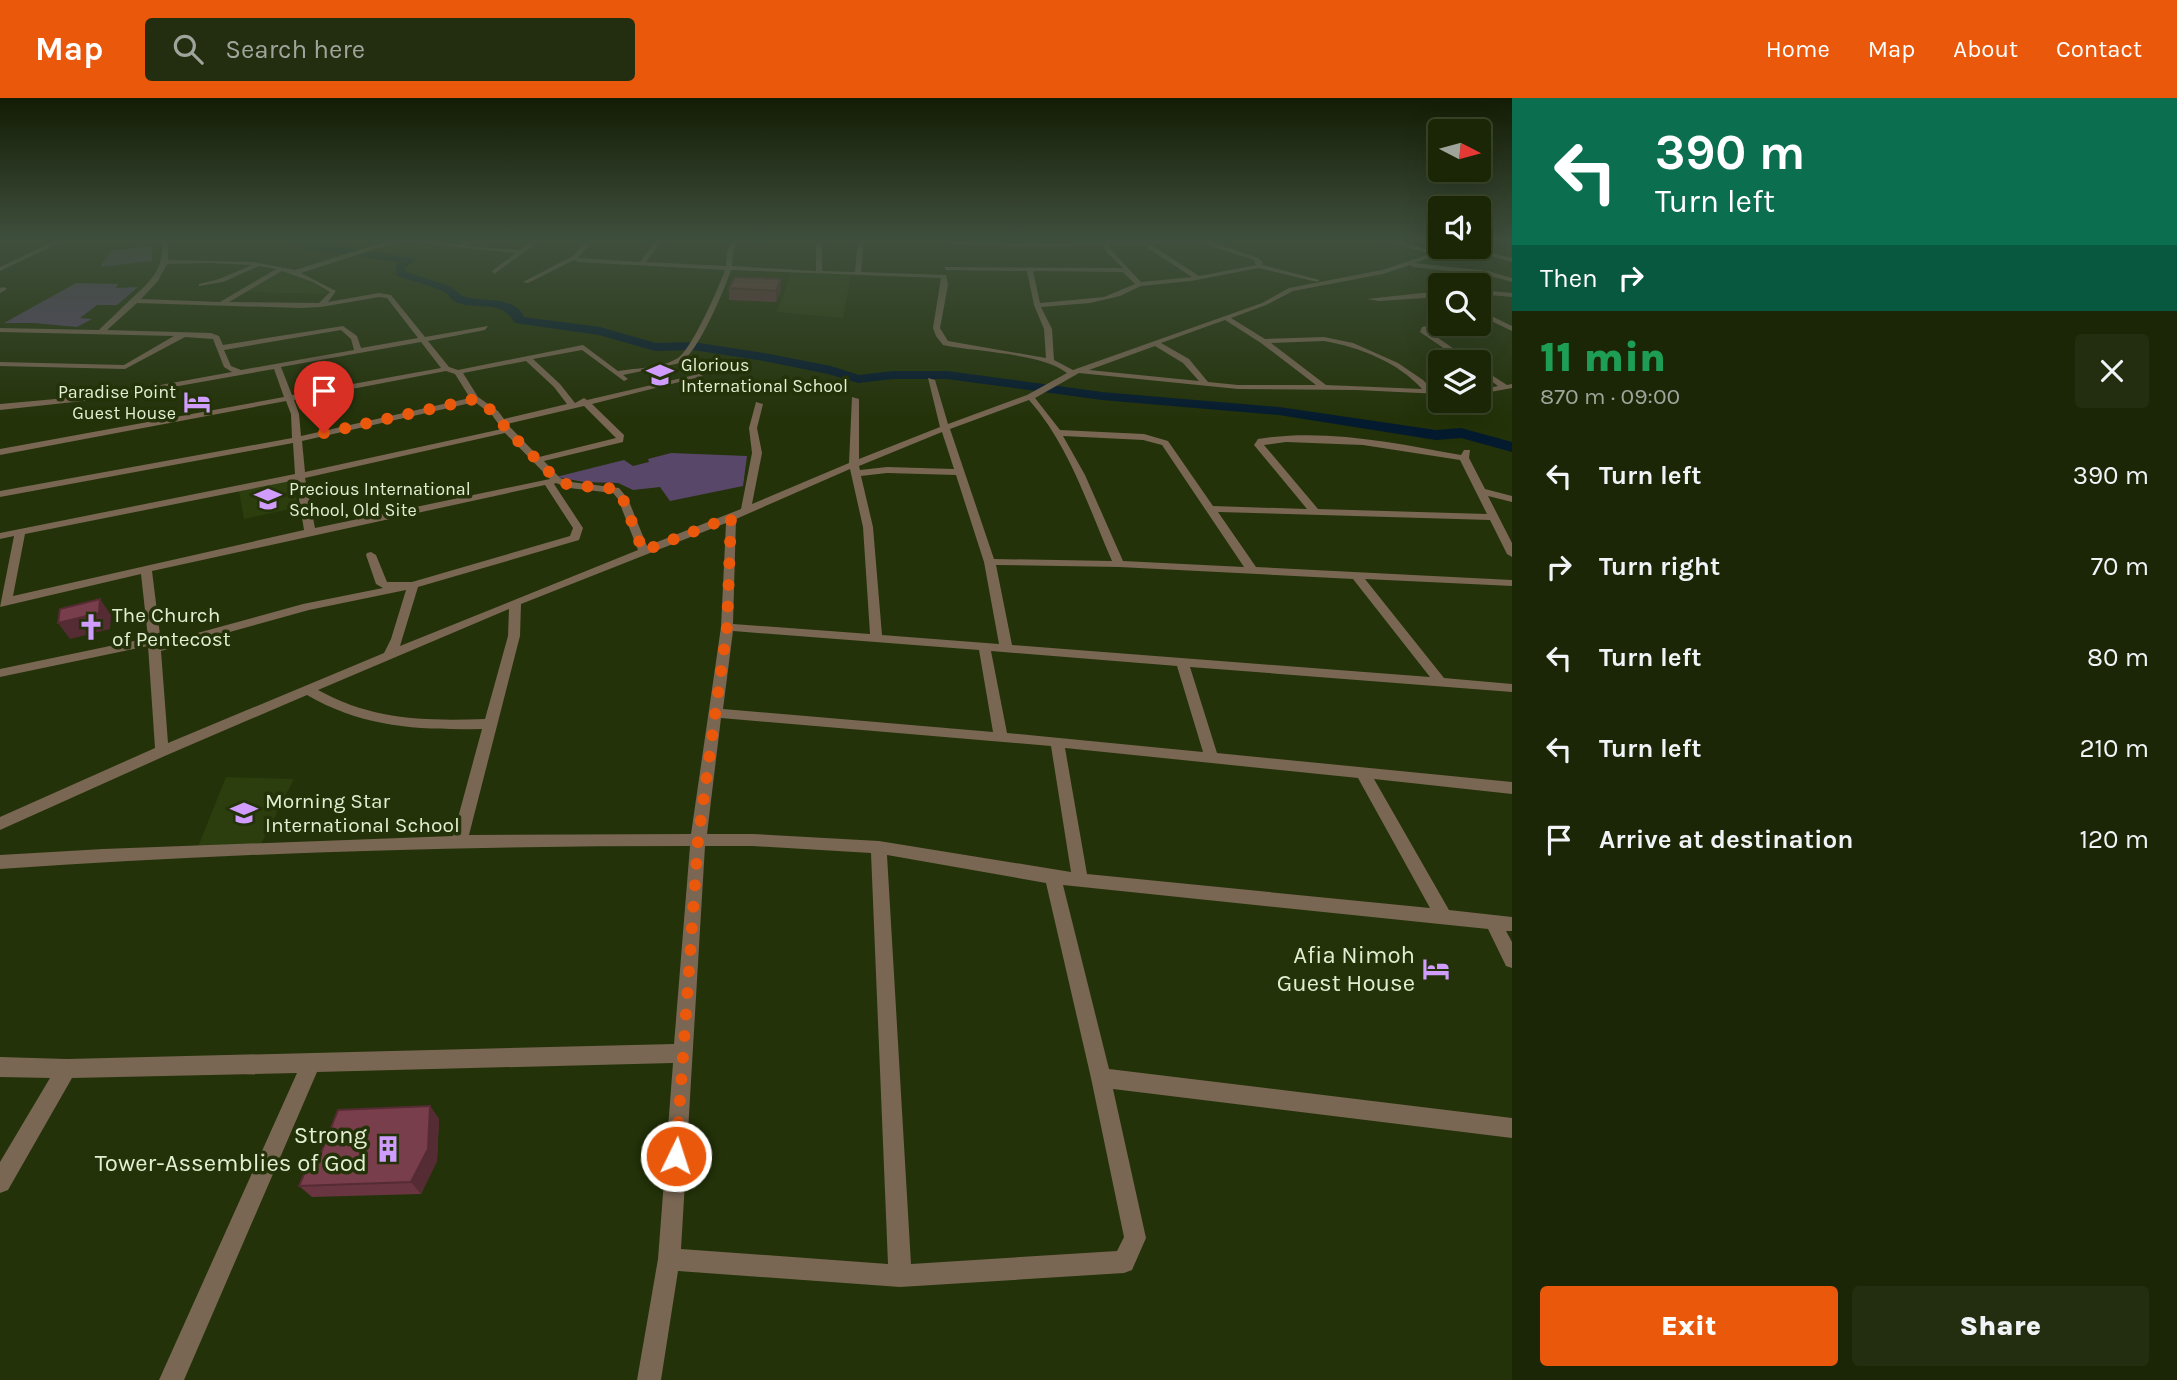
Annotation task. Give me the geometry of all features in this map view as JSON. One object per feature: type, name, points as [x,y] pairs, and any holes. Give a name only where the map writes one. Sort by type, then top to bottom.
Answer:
[{"type":"street","points":[[222,303],[228,300]]},
{"type":"street","points":[[321,304],[326,300]]},
{"type":"street","points":[[100,333],[132,301],[321,304],[338,309],[365,300]]},
{"type":"street","points":[[391,300],[446,369]]},
{"type":"street","points":[[619,373],[683,358],[714,300]]},
{"type":"street","points":[[943,300],[936,326],[939,338],[946,343],[1050,360],[1074,372],[1208,385],[1428,391]]},
{"type":"street","points":[[1036,300],[1048,329],[1050,360]]},
{"type":"street","points":[[1037,305],[1089,300]]},
{"type":"street","points":[[0,824],[162,751],[514,602],[1030,397],[1074,372],[1271,300]]},
{"type":"street","points":[[338,309],[345,326],[343,328]]},
{"type":"street","points":[[1491,317],[1512,329]]},
{"type":"street","points":[[1226,318],[1264,341],[1323,387]]},
{"type":"street","points":[[1491,320],[1497,320]]},
{"type":"street","points":[[220,348],[343,328]]},
{"type":"street","points":[[343,328],[354,338],[358,351]]},
{"type":"street","points":[[0,407],[111,396],[485,328]]},
{"type":"street","points":[[0,330],[211,335],[216,338],[228,367],[239,372]]},
{"type":"street","points":[[0,364],[125,367],[183,335]]},
{"type":"street","points":[[1430,336],[1451,350]]},
{"type":"street","points":[[1264,341],[1317,339],[1339,342],[1411,373],[1428,390]]},
{"type":"street","points":[[1154,341],[1186,361],[1208,385]]},
{"type":"street","points":[[0,452],[289,397],[446,369],[458,372],[583,347],[619,373],[634,390]]},
{"type":"street","points":[[526,357],[546,377],[564,389],[572,405]]},
{"type":"street","points":[[277,367],[295,414],[300,475],[310,532]]},
{"type":"street","points":[[0,673],[155,645],[307,607],[413,585],[575,538],[579,528],[538,460],[487,406],[475,399],[458,372]]},
{"type":"street","points":[[0,536],[300,475],[505,426],[584,401],[699,376]]},
{"type":"street","points":[[1491,376],[1509,387]]},
{"type":"street","points":[[931,380],[990,562],[1006,647]]},
{"type":"street","points":[[1491,390],[1509,387]]},
{"type":"street","points":[[1030,397],[1040,405],[1058,433],[1119,564]]},
{"type":"street","points":[[0,494],[298,438],[475,399]]},
{"type":"street","points":[[855,399],[854,469],[868,527],[876,637]]},
{"type":"street","points":[[538,460],[620,440],[621,437],[612,426],[584,401]]},
{"type":"street","points":[[746,509],[757,453],[753,428],[759,404]]},
{"type":"street","points":[[1058,433],[1144,437],[1165,443],[1253,571]]},
{"type":"street","points":[[1315,512],[1259,445],[1261,441],[1306,438],[1466,455],[1512,554]]},
{"type":"street","points":[[854,469],[961,472]]},
{"type":"street","points":[[20,533],[3,603],[310,532],[552,481],[617,489],[643,551]]},
{"type":"street","points":[[1483,492],[1512,499]]},
{"type":"street","points":[[1209,509],[1493,517]]},
{"type":"street","points":[[649,1380],[669,1259],[698,840],[727,627],[731,517]]},
{"type":"street","points":[[371,555],[382,584],[413,585]]},
{"type":"street","points":[[990,562],[1119,564],[1512,583]]},
{"type":"street","points":[[146,570],[155,645],[162,751]]},
{"type":"street","points":[[1356,575],[1441,683]]},
{"type":"street","points":[[389,655],[397,639],[413,585]]},
{"type":"street","points":[[459,842],[514,636],[514,602]]},
{"type":"street","points":[[727,627],[1512,688]]},
{"type":"street","points":[[984,646],[1001,738]]},
{"type":"street","points":[[1182,663],[1212,759]]},
{"type":"street","points":[[308,690],[343,709],[367,716],[424,724],[492,724]]},
{"type":"street","points":[[714,713],[1057,743],[1512,788]]},
{"type":"street","points":[[1057,743],[1080,879]]},
{"type":"street","points":[[1363,773],[1444,917]]},
{"type":"street","points":[[0,862],[103,855],[459,842],[563,839],[753,840],[879,847],[1053,877],[1512,924]]},
{"type":"street","points":[[879,847],[900,1276]]},
{"type":"street","points":[[669,1259],[900,1276],[1124,1262],[1135,1238],[1101,1077],[1053,877]]},
{"type":"street","points":[[1493,922],[1512,960]]},
{"type":"street","points":[[0,1066],[67,1069],[683,1053]]},
{"type":"street","points":[[172,1380],[311,1063]]},
{"type":"street","points":[[0,1182],[67,1069]]},
{"type":"street","points":[[1101,1077],[1512,1128]]},
{"type":"shaded area","points":[[46,300],[123,300],[117,305],[97,305],[80,318],[92,319],[77,327],[4,323]]},
{"type":"shaded area","points":[[781,300],[846,300],[843,318],[777,312]]},
{"type":"shaded area","points":[[671,453],[747,456],[743,486],[670,501],[660,487],[633,490],[618,483],[584,482],[556,477],[624,460],[633,466]]},
{"type":"shaded area","name":"Precious International School, Old Site","points":[[291,480],[299,507],[244,519],[239,491]]},
{"type":"shaded area","name":"Morning Star International School","points":[[226,777],[294,779],[260,846],[198,847]]},
{"type":"building","points":[[100,599],[99,613],[58,623],[60,609]]},
{"type":"building","name":"Strong Tower-Assemblies of God","points":[[430,1106],[428,1149],[411,1182],[299,1186],[309,1162],[319,1158],[338,1110]]},
{"type":"waterway","points":[[470,300],[485,301],[510,309],[516,312],[519,320],[600,331],[655,347],[693,346],[764,357],[831,370],[858,379],[893,375],[947,375],[1102,396],[1279,411],[1436,435],[1461,433],[1512,447]]},
{"type":"place","name":"Glorious International School","points":[[660,375]]},
{"type":"place","name":"Paradise Point Guest House","points":[[197,402]]},
{"type":"place","name":"Precious International School, Old Site","points":[[268,499]]},
{"type":"place","name":"The Church of Pentecost","points":[[91,627]]},
{"type":"place","name":"Morning Star International School","points":[[244,813]]},
{"type":"place","name":"Afia Nimoh Guest House","points":[[1436,969]]},
{"type":"place","name":"Strong Tower-Assemblies of God","points":[[388,1149]]},
{"type":"route","points":[[324,433],[475,399],[495,413],[507,430],[557,480],[569,485],[617,489],[643,551],[731,517],[727,627],[698,840],[676,1156]]}]
